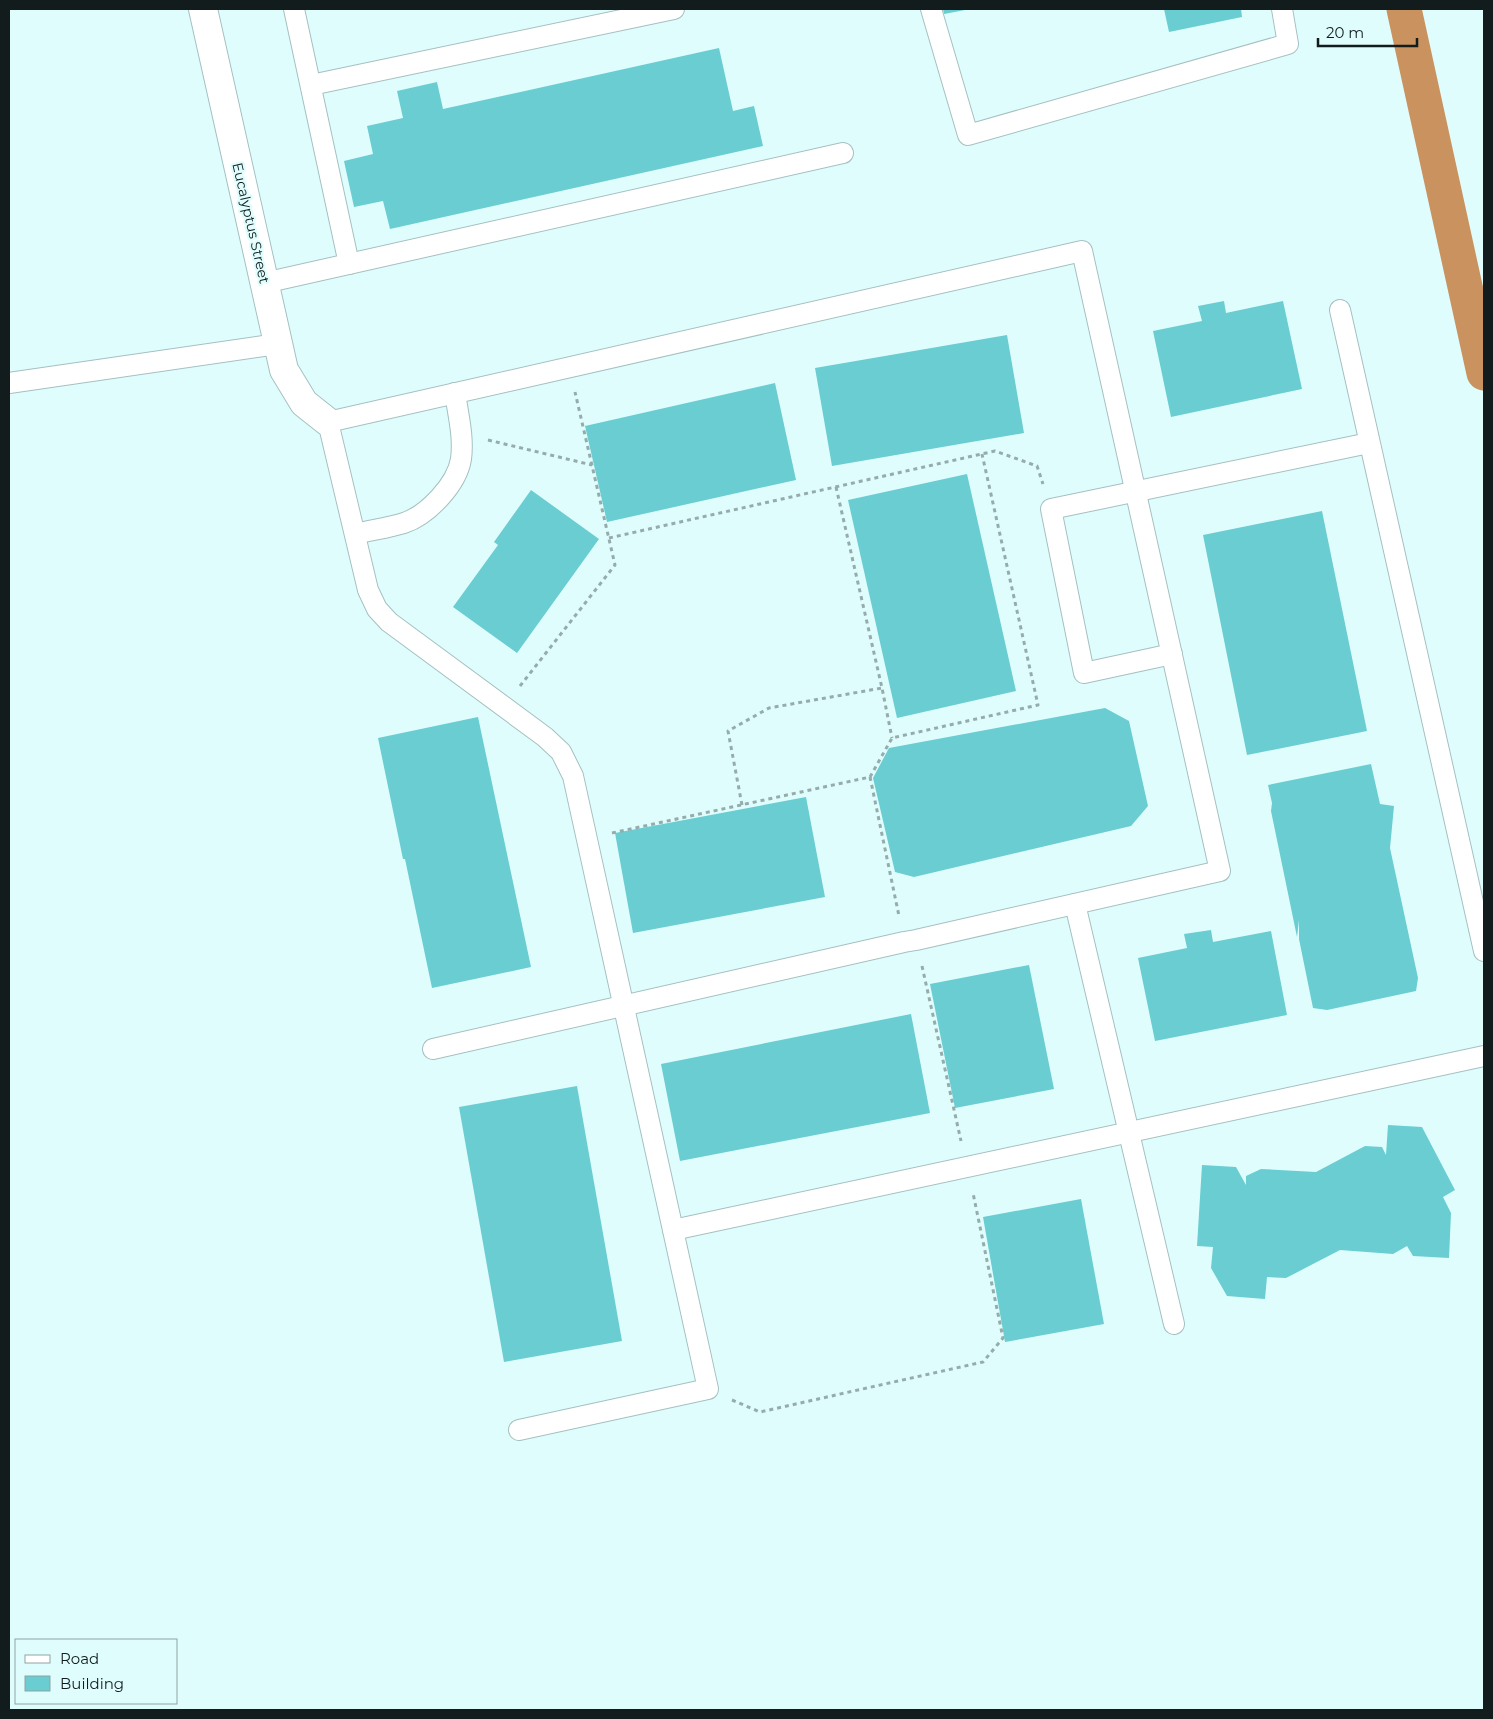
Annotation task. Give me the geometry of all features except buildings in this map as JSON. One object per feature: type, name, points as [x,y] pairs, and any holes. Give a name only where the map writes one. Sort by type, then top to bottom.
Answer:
[{"type":"street","name":"Eucalyptus Street","points":[[203,9],[284,370],[304,403],[328,422]]},
{"type":"lane","points":[[294,9],[349,264]]},
{"type":"lane","points":[[311,84],[636,13],[674,9]]},
{"type":"lane","points":[[931,9],[968,135],[1288,44],[1282,9]]},
{"type":"lane","points":[[264,282],[843,153]]},
{"type":"lane","points":[[433,1049],[624,1006],[910,941],[1075,904],[1220,871],[1082,251],[328,422],[368,590],[377,609],[390,622],[545,737],[561,752],[573,776],[624,1006],[708,1389],[520,1430]]},
{"type":"lane","points":[[1340,310],[1484,950]]},
{"type":"lane","points":[[9,383],[278,344]]},
{"type":"lane","points":[[354,534],[405,523],[428,510],[451,485],[461,460],[461,434],[455,393]]},
{"type":"lane","points":[[1172,654],[1084,673],[1051,509],[1369,443]]},
{"type":"lane","points":[[1075,904],[1174,1324]]},
{"type":"lane","points":[[673,1230],[1484,1056]]},
{"type":"path","points":[[504,706],[615,565],[570,367]]},
{"type":"path","points":[[461,434],[592,465]]},
{"type":"path","points":[[609,538],[995,451],[1037,466],[1051,509]]},
{"type":"path","points":[[892,738],[1038,705],[982,454]]},
{"type":"path","points":[[708,1389],[760,1412],[983,1362],[1003,1338],[967,1168],[870,777],[892,738],[836,487]]},
{"type":"path","points":[[742,805],[728,731],[770,708],[882,688]]},
{"type":"path","points":[[587,838],[870,777]]},
{"type":"waterway","points":[[1404,9],[1484,373]]}]
